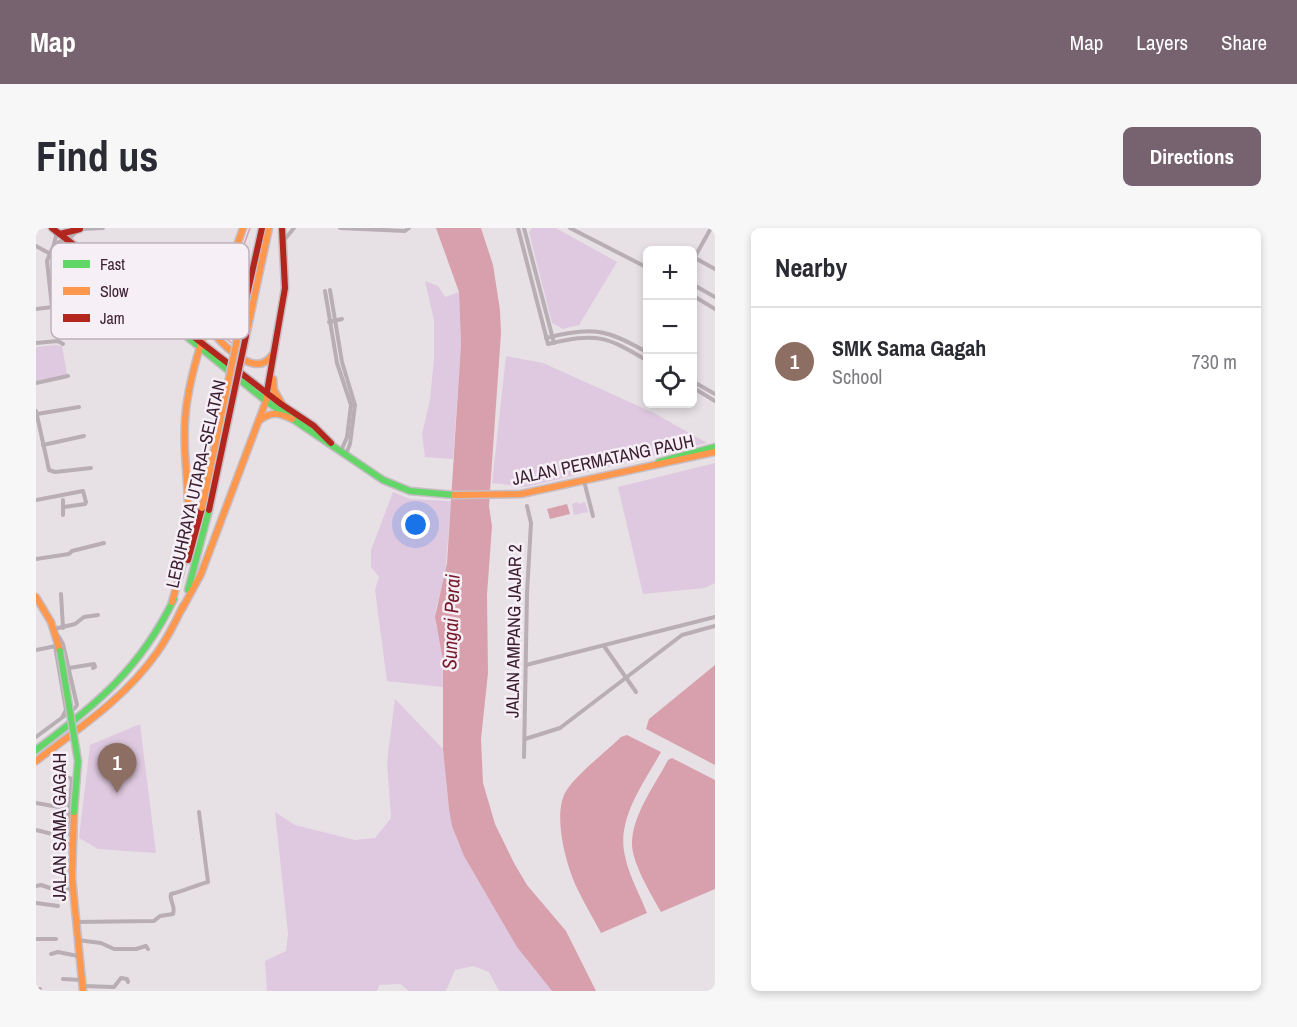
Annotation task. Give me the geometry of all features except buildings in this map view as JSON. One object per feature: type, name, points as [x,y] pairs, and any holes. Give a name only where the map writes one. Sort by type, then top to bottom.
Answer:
[{"type":"main road","points":[[237,243],[243,228]]},
{"type":"main road","name":"LEBUHRAYA UTARA–SELATAN","points":[[249,298],[262,228]]},
{"type":"main road","name":"LEBUHRAYA UTARA–SELATAN","points":[[249,307],[269,228]]},
{"type":"main road","points":[[182,609],[201,574],[266,401],[285,288],[282,228]]},
{"type":"main road","points":[[55,230],[73,232],[80,229]]},
{"type":"main road","points":[[77,243],[76,238],[80,229]]},
{"type":"main road","name":"JALAN PERMATANG PAUH","points":[[55,230],[71,243]]},
{"type":"main road","name":"JALAN PERMATANG PAUH","points":[[187,339],[266,401],[321,440],[331,444],[383,480],[400,488],[424,494],[521,494],[715,452]]},
{"type":"main road","name":"JALAN PERMATANG PAUH","points":[[199,339],[282,404],[325,434],[331,444]]},
{"type":"main road","points":[[219,339],[256,365],[265,364],[274,353]]},
{"type":"main road","name":"LEBUHRAYA UTARA–SELATAN","points":[[36,761],[117,699],[133,684],[166,639],[182,609],[193,577],[241,339]]},
{"type":"main road","points":[[172,602],[185,554],[188,528],[186,421],[188,399],[202,341]]},
{"type":"main road","points":[[271,371],[274,390],[282,404]]},
{"type":"main road","points":[[260,420],[273,412],[292,419]]},
{"type":"main road","points":[[656,464],[715,447]]},
{"type":"main road","name":"LEBUHRAYA UTARA–SELATAN","points":[[36,750],[100,700],[123,678],[150,644],[184,574],[206,509]]},
{"type":"main road","name":"JALAN SAMA GAGAH","points":[[36,597],[55,632],[78,761],[72,811],[73,889],[78,956],[83,986]]},
{"type":"street","points":[[59,243],[67,240],[80,229],[103,228]]},
{"type":"street","points":[[284,242],[294,228]]},
{"type":"street","points":[[340,228],[405,231],[410,228]]},
{"type":"street","points":[[518,228],[548,344],[588,336],[613,340],[643,358]]},
{"type":"street","points":[[524,228],[554,343]]},
{"type":"street","points":[[570,228],[643,265]]},
{"type":"street","points":[[697,254],[711,228]]},
{"type":"street","points":[[36,246],[51,251],[47,261],[51,298]]},
{"type":"street","points":[[697,261],[715,269]]},
{"type":"street","points":[[697,286],[715,297]]},
{"type":"street","points":[[340,363],[335,320],[327,291],[329,322],[351,405],[344,453]]},
{"type":"street","points":[[697,298],[715,309]]},
{"type":"street","points":[[36,309],[51,307]]},
{"type":"street","points":[[329,322],[342,319]]},
{"type":"street","points":[[546,338],[579,331],[602,331],[643,350]]},
{"type":"street","points":[[36,343],[58,341],[63,345]]},
{"type":"street","points":[[36,383],[68,376]]},
{"type":"street","points":[[697,383],[715,394]]},
{"type":"street","points":[[697,390],[715,401]]},
{"type":"street","points":[[79,407],[36,413],[48,468],[55,472],[91,468]]},
{"type":"street","points":[[43,445],[84,436]]},
{"type":"street","points":[[584,481],[593,516]]},
{"type":"street","points":[[36,500],[83,491],[85,504],[64,507]]},
{"type":"street","points":[[63,500],[63,515]]},
{"type":"street","name":"JALAN AMPANG JAJAR 2","points":[[524,757],[531,523],[527,506]]},
{"type":"street","points":[[36,559],[69,554],[72,550],[104,543]]},
{"type":"street","points":[[61,594],[63,628]]},
{"type":"street","points":[[36,737],[77,705],[63,644],[55,632],[75,624],[84,617],[98,615]]},
{"type":"street","points":[[526,665],[715,617]]},
{"type":"street","points":[[525,739],[560,728],[682,635],[715,626]]},
{"type":"street","points":[[604,646],[636,692]]},
{"type":"street","points":[[36,650],[58,647],[66,710],[63,716]]},
{"type":"street","points":[[69,668],[94,664],[93,668]]},
{"type":"street","points":[[36,803],[72,811],[72,779],[66,777],[59,779]]},
{"type":"street","points":[[75,922],[154,921],[160,916],[173,914],[175,908],[170,898],[171,894],[208,882],[199,812]]},
{"type":"street","points":[[36,830],[52,834],[73,847]]},
{"type":"street","points":[[36,886],[41,885],[56,890],[73,889]]},
{"type":"street","points":[[36,903],[58,906]]},
{"type":"street","points":[[36,939],[56,939]]},
{"type":"street","points":[[77,940],[101,943],[114,949],[136,949],[142,946],[148,949]]},
{"type":"street","points":[[51,954],[58,952],[78,956]]},
{"type":"street","points":[[63,979],[83,986],[114,987],[121,978],[127,979],[128,982]]},
{"type":"shaded area","points":[[532,228],[556,228],[617,262],[579,325],[563,329],[552,323],[529,232]]},
{"type":"shaded area","points":[[425,281],[438,286],[445,297],[459,292],[461,344],[453,459],[425,457],[422,434],[430,400],[434,358],[434,320]]},
{"type":"shaded area","points":[[62,346],[67,374],[36,381],[36,347]]},
{"type":"shaded area","points":[[506,356],[543,363],[654,413],[707,443],[526,487],[492,483]]},
{"type":"shaded area","points":[[715,463],[715,583],[705,588],[643,594],[618,487]]},
{"type":"shaded area","points":[[393,492],[410,499],[451,501],[445,576],[436,609],[436,625],[442,649],[443,687],[387,681],[375,590],[379,577],[371,567],[371,550]]},
{"type":"shaded area","points":[[578,502],[579,504],[585,502],[588,512],[574,515],[572,504]]},
{"type":"shaded area","points":[[395,699],[443,749],[449,809],[458,842],[517,946],[552,991],[499,991],[489,972],[473,966],[455,970],[446,991],[409,991],[400,984],[379,985],[377,991],[267,991],[265,961],[286,951],[288,934],[275,812],[295,825],[355,840],[375,838],[391,818],[387,762]]},
{"type":"shaded area","points":[[140,724],[156,853],[98,849],[79,838],[90,745]]},
{"type":"water","name":"Sungai Perai","points":[[436,228],[481,228],[493,265],[500,310],[501,333],[489,506],[492,526],[487,595],[488,673],[481,739],[483,783],[495,824],[514,863],[527,885],[566,931],[596,991],[552,991],[517,947],[464,856],[452,826],[443,749],[443,660],[435,617],[447,563],[461,344],[459,292]]},
{"type":"water","points":[[567,504],[570,514],[550,519],[547,509]]},
{"type":"water","points":[[715,665],[715,765],[646,729],[649,719]]},
{"type":"water","points":[[627,735],[661,752],[633,802],[624,828],[625,856],[647,913],[601,933],[580,894],[569,867],[562,840],[560,814],[569,786],[621,737]]},
{"type":"water","points":[[672,758],[715,780],[715,889],[661,912],[639,870],[632,844],[640,811],[668,760]]},
{"type":"waterway","points":[[245,243],[250,228]]},
{"type":"waterway","points":[[227,339],[232,343]]},
{"type":"traffic: fast","points":[[190,339],[266,401],[383,480],[410,491],[454,495]]},
{"type":"traffic: fast","points":[[659,462],[715,447]]},
{"type":"traffic: fast","points":[[188,590],[209,510]]},
{"type":"traffic: fast","points":[[36,750],[79,717],[115,684],[147,646],[174,599]]},
{"type":"traffic: fast","points":[[60,651],[78,761],[74,812]]},
{"type":"traffic: slow","points":[[238,243],[243,228]]},
{"type":"traffic: slow","points":[[249,322],[269,228]]},
{"type":"traffic: slow","points":[[172,602],[184,561],[188,535],[185,452],[187,402],[203,339]]},
{"type":"traffic: slow","points":[[219,339],[226,347],[250,363],[266,362],[272,355]]},
{"type":"traffic: slow","points":[[202,508],[237,339]]},
{"type":"traffic: slow","points":[[273,379],[274,390],[282,404]]},
{"type":"traffic: slow","points":[[182,609],[201,574],[266,401],[267,392]]},
{"type":"traffic: slow","points":[[260,420],[268,415],[276,414],[292,419]]},
{"type":"traffic: slow","points":[[454,495],[521,494],[715,452]]},
{"type":"traffic: slow","points":[[36,597],[51,622],[60,651]]},
{"type":"traffic: slow","points":[[36,761],[100,712],[130,685],[160,648],[183,606]]},
{"type":"traffic: slow","points":[[74,812],[72,878],[83,991]]},
{"type":"traffic: jam","points":[[52,228],[72,243]]},
{"type":"traffic: jam","points":[[249,286],[262,228]]},
{"type":"traffic: jam","points":[[267,392],[285,288],[282,228]]},
{"type":"traffic: jam","points":[[60,234],[80,229]]},
{"type":"traffic: jam","points":[[196,339],[281,404],[314,426],[331,443]]},
{"type":"traffic: jam","points":[[209,510],[245,339]]},
{"type":"traffic: jam","points":[[188,560],[202,508]]},
{"type":"place","name":"SMK Sama Gagah","points":[[117,793]]}]
